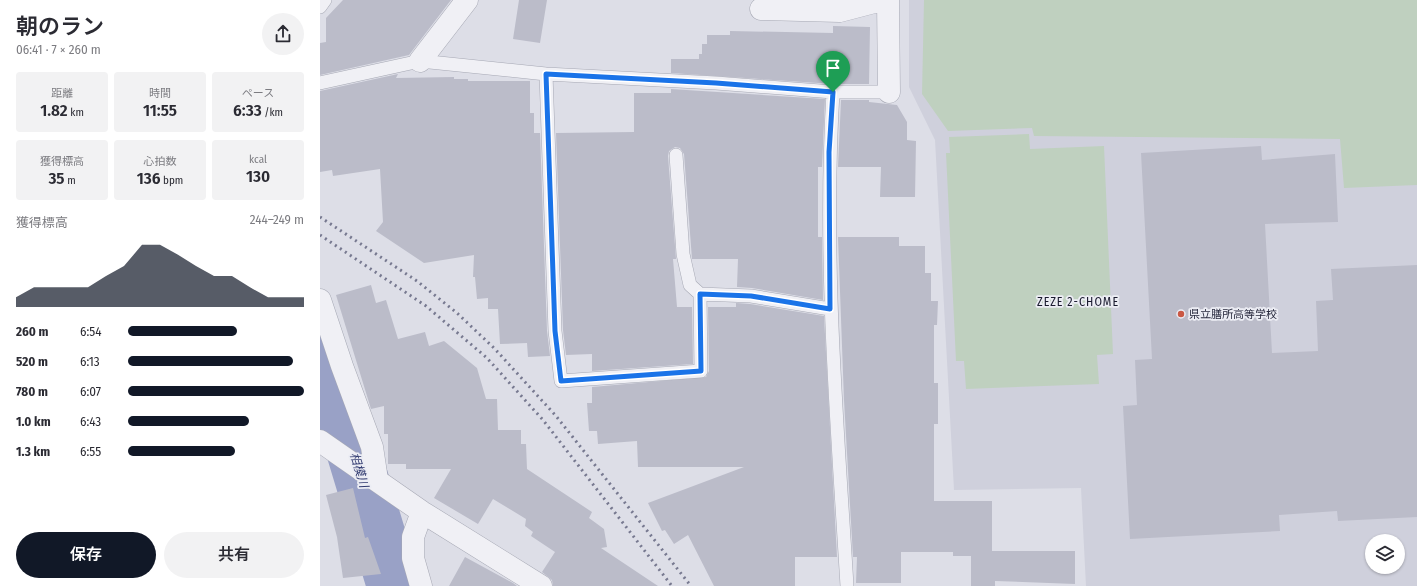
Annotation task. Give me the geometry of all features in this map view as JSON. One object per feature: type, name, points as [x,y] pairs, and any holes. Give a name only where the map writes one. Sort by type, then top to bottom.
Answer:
[{"type":"street","points":[[420,61],[467,0]]},
{"type":"street","points":[[762,9],[840,12],[882,0]]},
{"type":"street","points":[[888,0],[889,92]]},
{"type":"street","points":[[320,300],[342,366],[372,446],[374,478]]},
{"type":"street","points":[[320,441],[422,512],[541,586]]},
{"type":"street","points":[[421,586],[413,558],[413,537],[422,512]]},
{"type":"lane","points":[[320,7],[325,0]]},
{"type":"lane","points":[[320,83],[420,61],[546,74],[716,83],[833,92],[889,92]]},
{"type":"lane","points":[[546,74],[555,331],[561,381],[701,371],[700,294]]},
{"type":"lane","points":[[833,92],[829,152],[830,309],[847,586]]},
{"type":"lane","points":[[676,156],[683,254],[690,285],[700,294],[751,296],[830,309]]},
{"type":"shaded area","name":"県立膳所高等学校","points":[[909,0],[1417,0],[1417,586],[1086,586],[1081,488],[954,490],[935,140],[909,87]]},
{"type":"green space","points":[[924,0],[1417,0],[1417,185],[1344,188],[1340,139],[1034,136],[1032,128],[948,131],[922,94]]},
{"type":"green space","points":[[1029,134],[1030,149],[1104,146],[1113,354],[1097,355],[1099,384],[966,389],[964,361],[956,361],[946,153],[950,153],[949,137]]},
{"type":"building","points":[[343,0],[451,0],[409,55],[320,75],[320,43],[326,42],[326,18]]},
{"type":"building","points":[[519,0],[547,0],[540,43],[513,39]]},
{"type":"building","points":[[833,26],[870,27],[869,84],[833,84],[671,73],[671,59],[699,59],[699,54],[702,54],[702,44],[707,44],[707,35],[730,35],[730,31],[833,33]]},
{"type":"building","points":[[398,74],[396,78],[454,77],[454,79],[468,79],[468,81],[530,81],[530,113],[534,113],[534,133],[540,133],[547,331],[550,356],[528,357],[527,343],[500,344],[498,309],[488,309],[488,298],[477,299],[475,277],[473,277],[474,255],[424,263],[376,231],[383,222],[380,169],[333,176],[332,170],[320,172],[320,91]]},
{"type":"building","points":[[671,89],[825,99],[822,167],[818,167],[818,237],[822,237],[823,300],[752,288],[737,287],[738,259],[692,259],[684,154],[680,148],[675,147],[669,151],[668,156],[676,259],[673,259],[677,307],[692,307],[693,364],[592,371],[592,354],[566,355],[563,330],[556,133],[634,132],[634,93],[671,93]]},
{"type":"building","points":[[841,100],[869,100],[869,102],[897,105],[907,122],[907,140],[916,141],[915,197],[880,197],[881,167],[838,167]]},
{"type":"building","points":[[1261,146],[1262,160],[1335,154],[1338,222],[1265,224],[1272,353],[1318,351],[1316,301],[1333,300],[1331,269],[1417,265],[1417,517],[1338,521],[1337,511],[1279,515],[1280,531],[1130,539],[1123,406],[1137,405],[1135,360],[1152,359],[1141,153]]},
{"type":"building","points":[[838,237],[899,237],[899,246],[925,246],[925,273],[931,273],[931,301],[938,301],[937,325],[934,325],[934,383],[938,383],[938,424],[934,424],[934,501],[992,501],[992,551],[1075,551],[1075,584],[995,581],[995,586],[971,586],[971,556],[953,556],[953,552],[901,552],[901,583],[856,583],[857,557],[853,557],[844,400]]},
{"type":"building","points":[[371,285],[376,303],[386,300],[398,339],[425,332],[429,346],[444,341],[477,368],[486,399],[497,399],[498,430],[521,430],[521,444],[526,444],[527,469],[592,512],[589,518],[604,529],[607,547],[601,548],[658,586],[553,586],[552,580],[542,572],[555,552],[531,536],[533,532],[525,526],[526,519],[493,499],[478,524],[434,498],[451,469],[406,469],[406,464],[388,464],[388,434],[384,434],[384,406],[371,409],[336,295]]},
{"type":"building","points":[[736,303],[824,316],[837,557],[795,557],[795,586],[714,586],[688,535],[674,544],[665,530],[662,531],[648,503],[744,467],[638,467],[637,441],[598,444],[597,431],[589,431],[587,403],[592,403],[592,387],[706,377],[709,371],[708,307],[736,307]]},
{"type":"building","points":[[353,488],[365,538],[368,537],[381,574],[343,578],[337,537],[326,495]]},
{"type":"building","points":[[465,557],[513,583],[517,586],[449,586]]},
{"type":"waterway","name":"相模川","points":[[320,356],[342,414],[394,586]]},
{"type":"railway","points":[[320,217],[417,281],[457,313],[495,349],[556,416],[691,586]]},
{"type":"railway","points":[[320,235],[426,306],[487,358],[543,420],[672,586]]},
{"type":"place","name":"県立膳所高等学校","points":[[1181,314]]},
{"type":"district","name":"ZEZE 2-CHOME","points":[[1078,302]]},
{"type":"route","points":[[546,74],[716,83],[833,92],[829,152],[830,309],[751,296],[700,294],[701,371],[561,381],[555,331],[546,74]]}]
